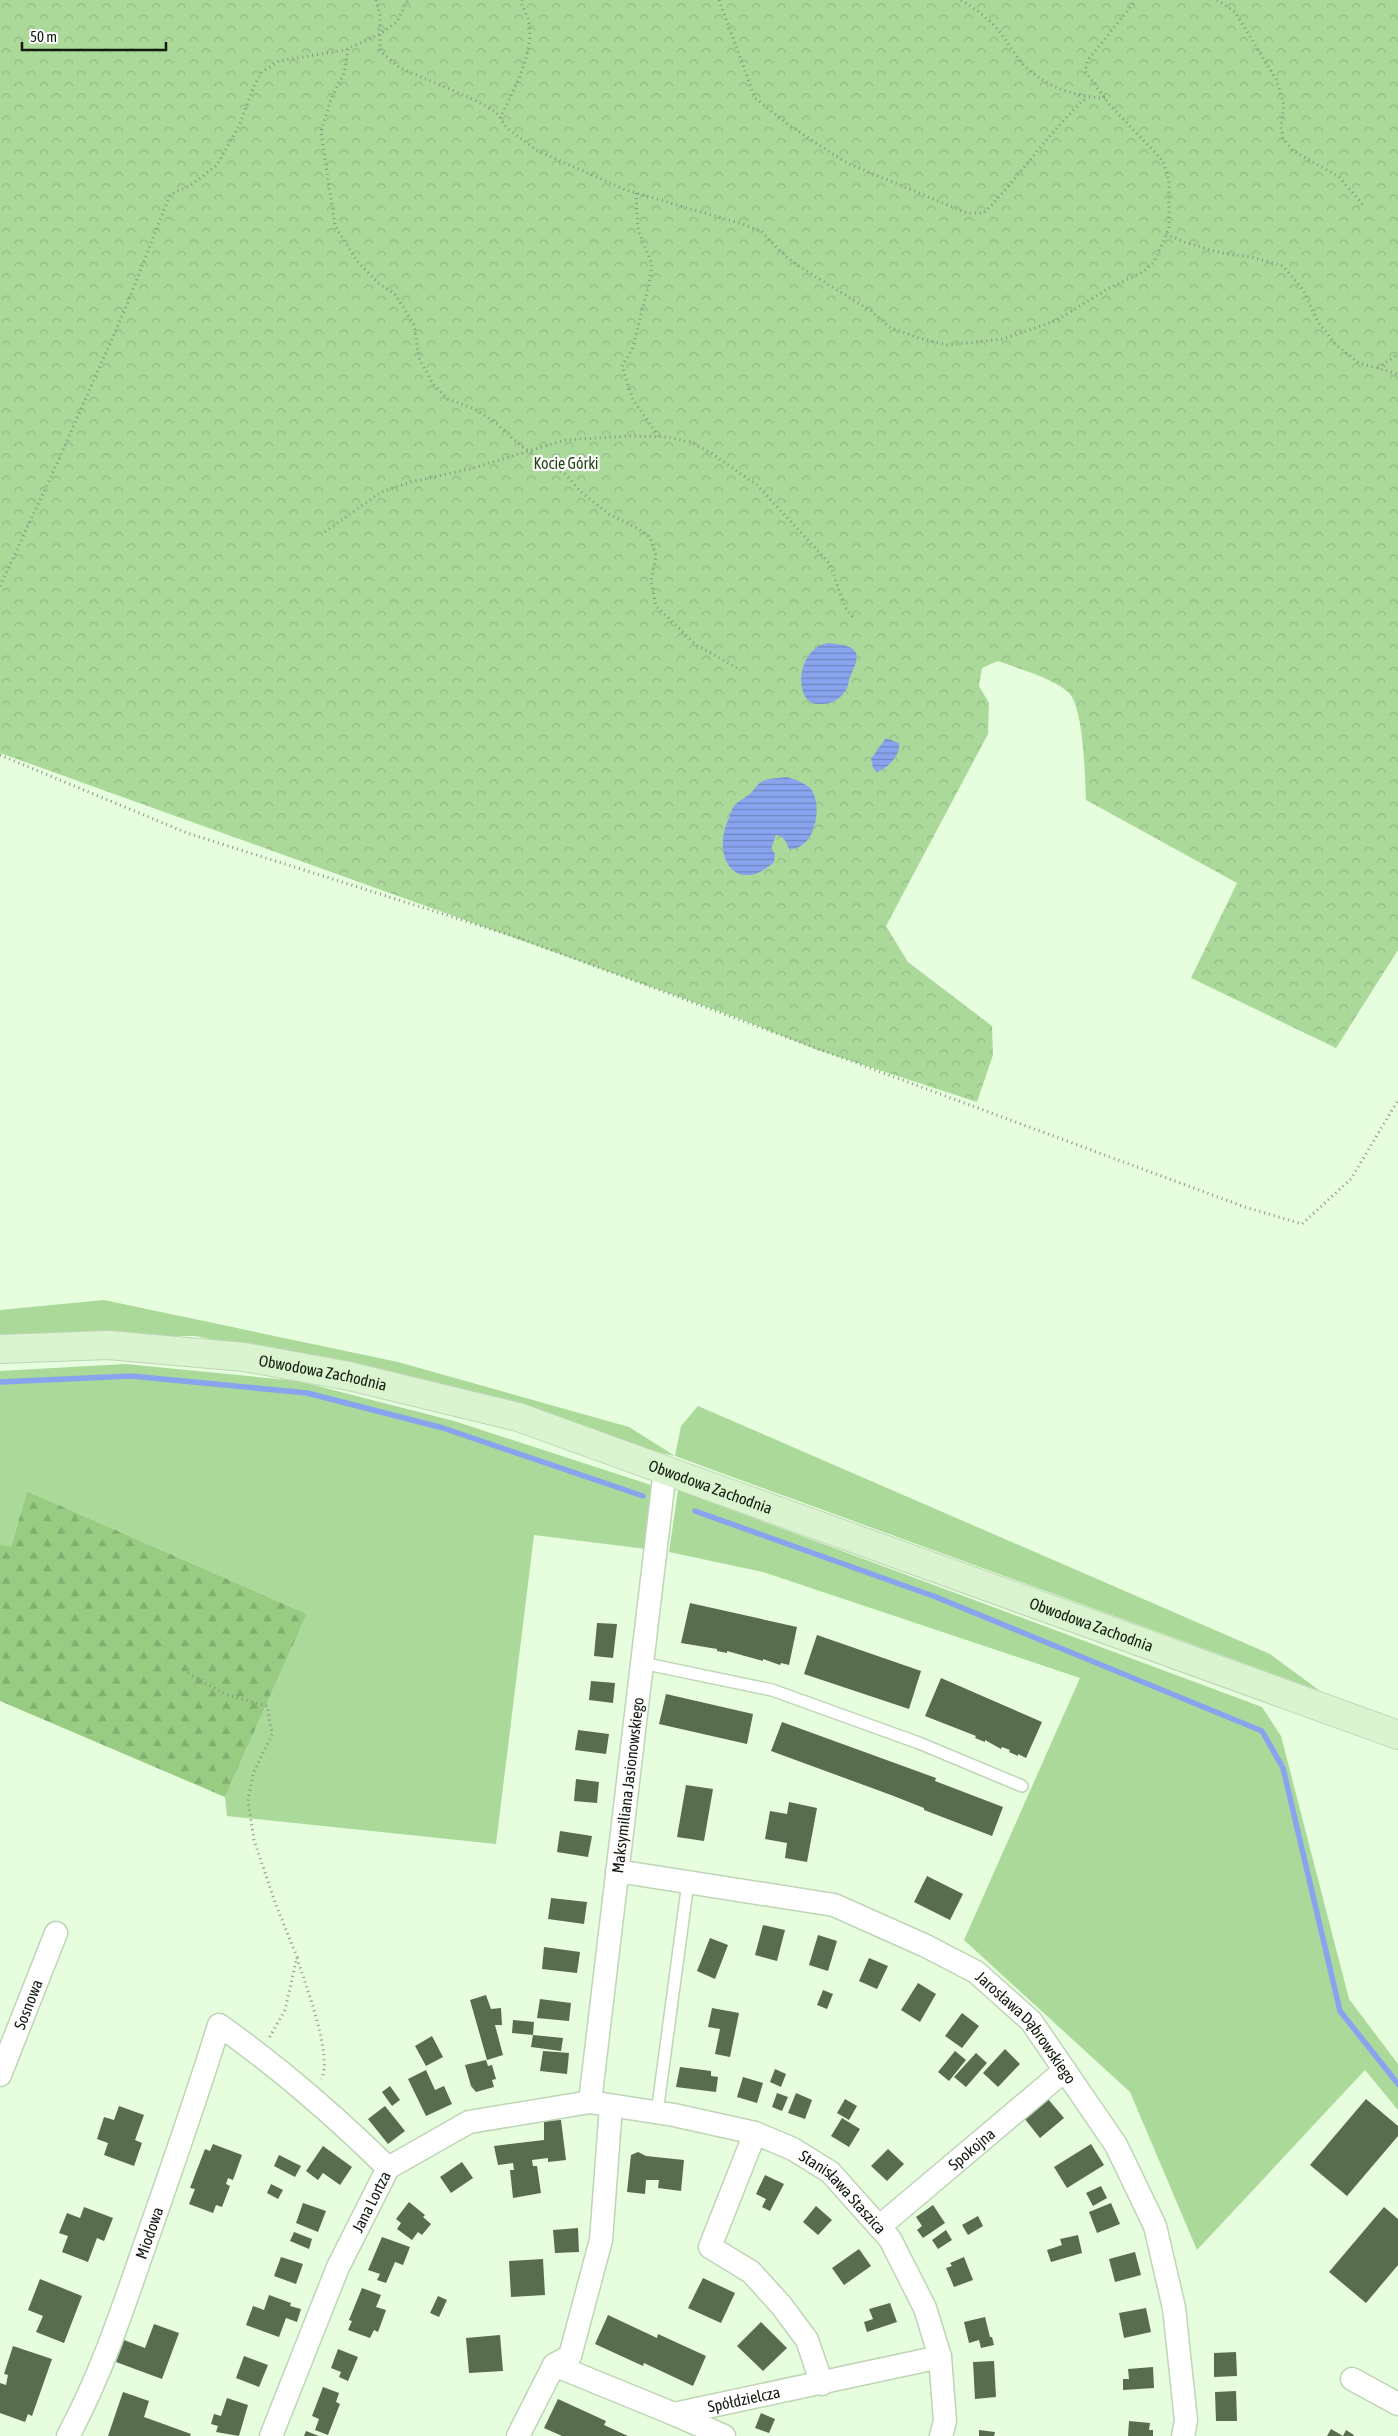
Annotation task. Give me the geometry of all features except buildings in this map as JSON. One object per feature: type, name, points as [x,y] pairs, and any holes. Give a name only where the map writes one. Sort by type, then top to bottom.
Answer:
[{"type":"main road","name":"Obwodowa Zachodnia","points":[[0,1349],[108,1345],[244,1357],[349,1376],[518,1417],[1398,1735]]},
{"type":"street","name":"Maksymiliana Jasionowskiego","points":[[600,2104],[617,1871],[665,1470]]},
{"type":"street","name":"Jarosława Dąbrowskiego","points":[[617,1871],[834,1905],[926,1946],[976,1972],[1031,2021],[1116,2145],[1155,2226],[1174,2308],[1186,2420],[1183,2436]]},
{"type":"street","name":"Sosnowa","points":[[0,2075],[56,1934]]},
{"type":"street","name":"Miodowa","points":[[68,2436],[81,2412],[114,2333],[182,2142],[219,2025],[259,2054]]},
{"type":"street","points":[[259,2054],[311,2096],[388,2168]]},
{"type":"street","name":"Spokojna","points":[[879,2227],[1065,2070]]},
{"type":"street","name":"Stanisława Staszica","points":[[600,2104],[657,2113],[755,2133],[793,2149],[830,2172],[890,2239],[925,2308],[940,2357],[944,2421],[941,2436]]},
{"type":"street","name":"Jana Lortza","points":[[271,2436],[338,2267],[388,2168],[469,2122],[600,2104]]},
{"type":"street","points":[[518,2436],[554,2365],[570,2356],[601,2240],[600,2104]]},
{"type":"street","points":[[755,2133],[710,2247],[751,2272],[781,2305],[807,2340],[822,2384]]},
{"type":"street","name":"Spółdzielcza","points":[[674,2414],[822,2384],[940,2357]]},
{"type":"street","points":[[554,2365],[724,2436]]},
{"type":"street","points":[[1352,2379],[1398,2404]]},
{"type":"lane","points":[[642,1663],[772,1690],[919,1743],[1022,1786]]},
{"type":"lane","points":[[657,2113],[688,1882]]},
{"type":"path","points":[[376,0],[380,15],[380,51],[400,68],[473,99],[496,112],[507,128],[538,151],[568,166],[636,193],[725,218],[762,232],[785,256],[800,268],[836,288],[871,311],[889,326],[919,338],[948,345],[1003,339],[1056,321],[1111,287],[1143,272],[1154,262],[1169,228],[1169,181],[1163,162],[1105,98],[1085,71],[1088,60],[1136,0]]},
{"type":"path","points":[[0,586],[122,316],[170,195],[191,185],[218,164],[239,126],[254,86],[262,72],[278,61],[348,49],[380,34],[397,22],[408,0]]},
{"type":"path","points":[[500,118],[518,81],[527,53],[530,32],[522,0]]},
{"type":"path","points":[[719,0],[755,98],[790,126],[847,163],[967,213],[984,213],[1024,169],[1061,121],[1086,98]]},
{"type":"path","points":[[961,0],[988,18],[1016,55],[1032,72],[1060,90],[1086,98],[1105,98]]},
{"type":"path","points":[[1217,0],[1235,12],[1276,79],[1284,106],[1281,127],[1283,138],[1292,150],[1339,178],[1364,206]]},
{"type":"path","points":[[348,49],[344,73],[331,99],[321,132],[335,226],[357,261],[378,283],[395,294],[414,325],[419,358],[433,384],[448,399],[475,409],[496,424],[520,446],[565,474],[581,492],[609,514],[650,537],[656,556],[652,581],[656,606],[695,644],[737,668]]},
{"type":"path","points":[[636,193],[638,230],[652,264],[649,284],[632,350],[622,366],[633,400],[659,437]]},
{"type":"path","points":[[1166,234],[1184,242],[1221,253],[1251,257],[1283,266],[1303,290],[1318,322],[1336,345],[1359,364],[1398,374]]},
{"type":"path","points":[[1377,368],[1398,354]]},
{"type":"path","points":[[325,532],[381,492],[411,482],[470,469],[565,440],[659,437],[690,442],[711,453],[757,485],[830,564],[845,607],[855,620]]},
{"type":"path","points":[[0,755],[187,833],[519,938],[1245,1207],[1302,1224],[1351,1179],[1398,1100]]},
{"type":"path","points":[[188,1673],[225,1694],[267,1706],[272,1734],[253,1774],[248,1801],[254,1840],[276,1905],[297,1957],[323,2044],[324,2074],[311,2096]]},
{"type":"path","points":[[259,2054],[285,2010],[297,1957]]},
{"type":"green space","name":"Kocie Górki","points":[[0,0],[1398,0],[1398,950],[1336,1048],[1191,978],[1237,883],[1086,800],[1083,743],[1077,712],[1068,692],[1060,686],[1034,674],[998,661],[982,668],[979,686],[989,703],[988,734],[886,926],[908,962],[992,1026],[993,1055],[977,1102],[815,1049],[738,1018],[0,753]]},
{"type":"green space","points":[[104,1300],[398,1362],[629,1427],[675,1456],[629,1446],[453,1387],[195,1336],[0,1336],[0,1310]]},
{"type":"green space","points":[[125,1364],[298,1381],[454,1421],[651,1485],[646,1549],[534,1535],[496,1844],[227,1816],[225,1797],[307,1614],[27,1491],[11,1547],[0,1544],[0,1371]]},
{"type":"green space","points":[[698,1406],[1270,1654],[1320,1691],[675,1456],[681,1426]]},
{"type":"green space","points":[[678,1490],[1262,1707],[1281,1736],[1349,1999],[1398,2064],[1398,2110],[1365,2070],[1197,2250],[1130,2092],[964,1940],[1080,1678],[763,1572],[669,1552]]},
{"type":"green space","points":[[27,1491],[307,1614],[225,1797],[0,1701],[0,1544],[11,1547]]},
{"type":"water","points":[[828,643],[852,648],[857,656],[856,661],[849,678],[848,687],[842,695],[828,703],[813,703],[807,700],[801,682],[804,664],[813,650],[820,645]]},
{"type":"water","points":[[886,738],[899,743],[898,752],[889,764],[877,772],[873,768],[871,759]]},
{"type":"water","points":[[786,777],[806,785],[811,789],[815,797],[817,806],[816,816],[810,836],[798,848],[789,849],[784,839],[776,835],[771,849],[775,854],[774,862],[761,871],[749,875],[739,874],[731,868],[726,860],[723,848],[724,835],[732,809],[761,782]]},
{"type":"waterway","points":[[0,1382],[131,1376],[307,1393],[443,1428],[643,1496]]},
{"type":"waterway","points":[[695,1511],[936,1597],[1262,1731],[1283,1768],[1340,2011],[1398,2084]]}]
